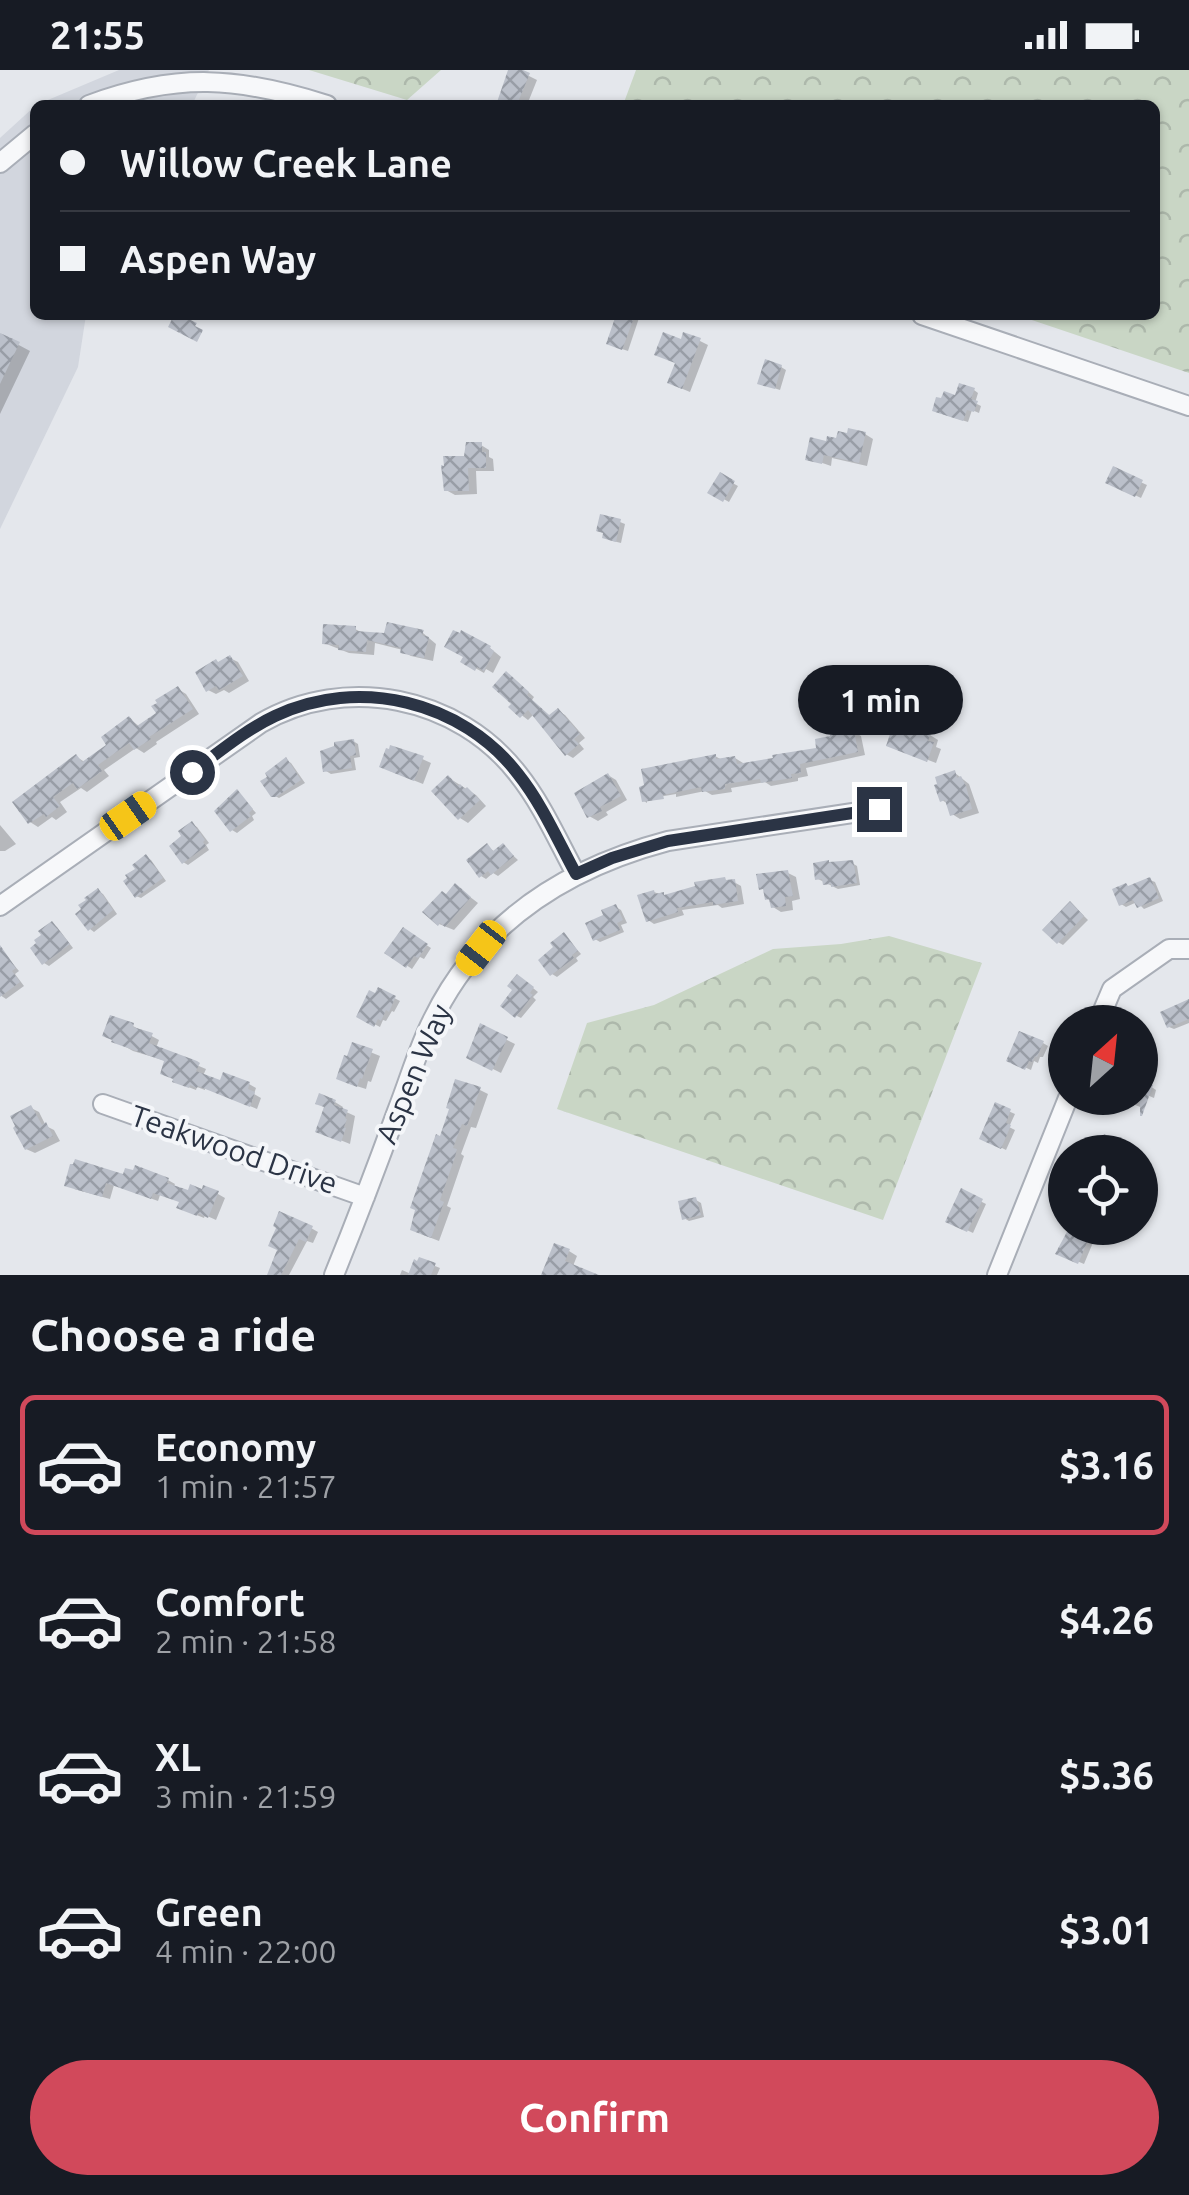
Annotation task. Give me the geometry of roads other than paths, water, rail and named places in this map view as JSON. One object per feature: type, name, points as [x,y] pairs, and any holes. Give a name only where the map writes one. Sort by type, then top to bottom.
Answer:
[{"type":"street","points":[[105,100],[139,89],[201,81],[264,87],[310,100]]},
{"type":"street","points":[[0,164],[30,138]]},
{"type":"street","points":[[937,320],[1189,406]]},
{"type":"street","points":[[0,906],[260,723],[291,709],[350,697],[412,702],[488,743],[524,782],[576,874]]},
{"type":"street","name":"Aspen Way","points":[[334,1275],[430,1024],[450,990],[502,925],[576,874],[612,858],[668,841],[879,809]]},
{"type":"street","points":[[1105,1005],[1112,989],[1169,949],[1189,949]]},
{"type":"street","name":"Teakwood Drive","points":[[102,1104],[365,1197]]},
{"type":"street","points":[[997,1275],[1061,1115]]}]
